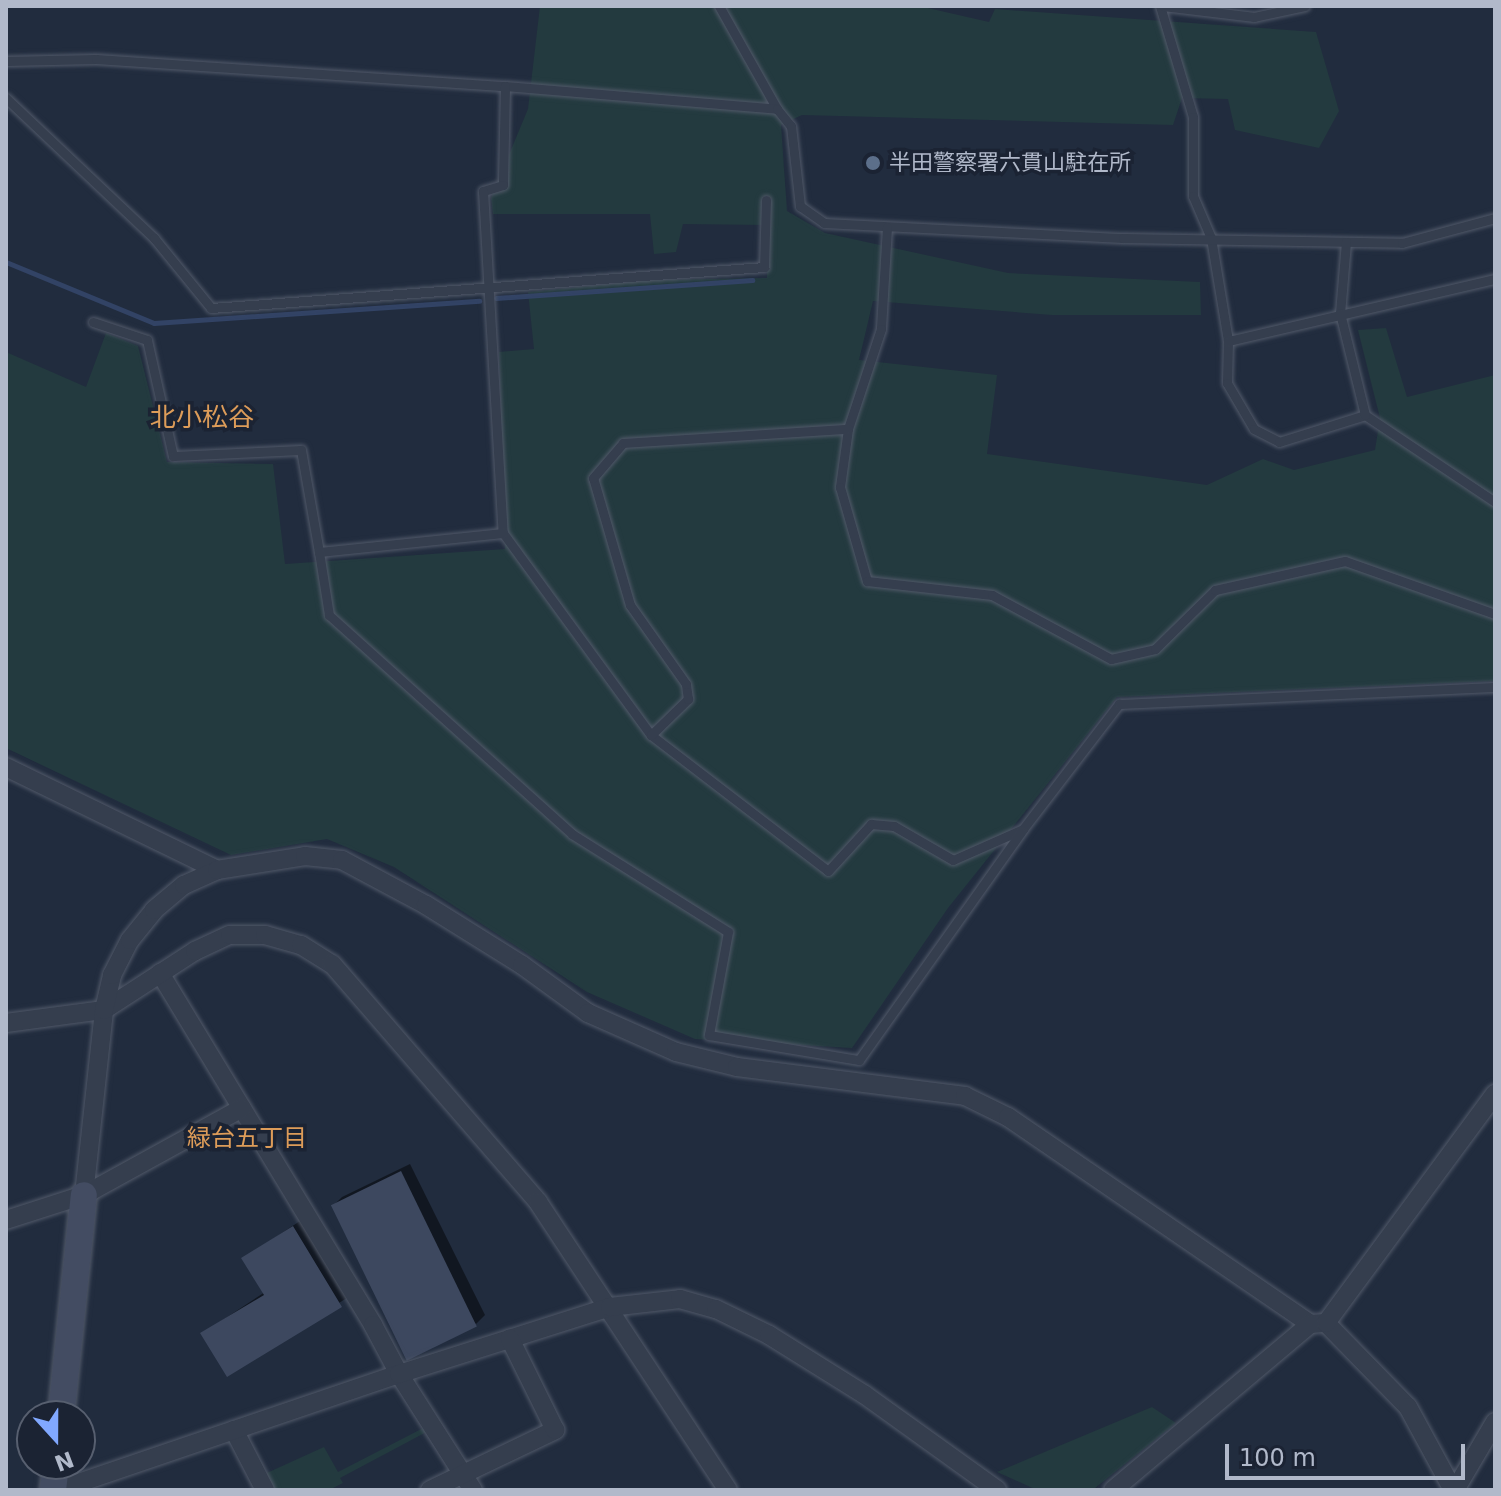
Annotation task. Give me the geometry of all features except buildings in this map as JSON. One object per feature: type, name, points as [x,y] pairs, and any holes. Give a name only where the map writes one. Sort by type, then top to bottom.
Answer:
[{"type":"street","points":[[6,767],[217,870]]},
{"type":"street","points":[[63,1400],[104,1010],[112,975],[138,930],[154,910],[184,885],[217,870],[305,856],[342,860],[438,912],[522,965],[588,1013],[676,1052],[737,1067],[965,1096],[1008,1117],[1318,1323],[1408,1407],[1454,1490],[1495,1422]]},
{"type":"street","points":[[6,1023],[104,1010],[195,951],[230,935],[265,935],[301,945],[332,964],[538,1202],[728,1490]]},
{"type":"street","points":[[160,973],[373,1325],[399,1374],[468,1482]]},
{"type":"street","points":[[1113,1490],[1318,1323],[1495,1094]]},
{"type":"street","points":[[6,1220],[84,1195],[242,1108]]},
{"type":"street","points":[[56,1490],[399,1374],[610,1307],[680,1299],[716,1309],[769,1335],[865,1395],[987,1488]]},
{"type":"street","points":[[430,1490],[468,1482],[555,1430],[510,1339]]},
{"type":"street","points":[[234,1430],[265,1490]]},
{"type":"lane","points":[[719,6],[777,109],[791,126],[800,206],[824,223],[1123,238],[1402,243],[1495,218]]},
{"type":"lane","points":[[1305,6],[1254,17],[1161,6],[1193,117],[1193,196],[1211,238],[1228,341],[1227,383],[1254,429],[1279,442],[1365,415]]},
{"type":"lane","points":[[6,61],[96,59],[505,86],[777,109]]},
{"type":"lane","points":[[505,86],[503,185],[483,191],[503,533],[651,735],[828,871],[871,824],[894,826],[953,860],[1023,829]]},
{"type":"lane","points":[[6,98],[154,238],[211,308],[764,267],[766,200]]},
{"type":"lane","points":[[887,227],[881,329],[848,429],[840,487],[867,581],[992,595],[1111,659],[1155,649],[1215,590],[1345,561],[1495,614]]},
{"type":"lane","points":[[1346,242],[1340,313],[1365,415],[1495,502]]},
{"type":"lane","points":[[1228,341],[1495,279]]},
{"type":"lane","points":[[93,322],[147,340],[173,456],[301,450],[329,615],[572,834],[728,932],[709,1035],[859,1060],[1023,829],[1119,704],[1495,687]]},
{"type":"lane","points":[[651,735],[688,699],[686,684],[630,605],[593,478],[623,443],[848,429]]},
{"type":"lane","points":[[319,552],[503,533]]},
{"type":"green space","points":[[540,6],[919,6],[989,22],[995,9],[1316,32],[1339,111],[1319,148],[1235,130],[1228,99],[1182,98],[1173,125],[802,115],[781,125],[787,211],[825,233],[1008,273],[1200,282],[1201,315],[1052,315],[873,301],[859,360],[997,375],[987,454],[1207,485],[1263,459],[1294,470],[1375,450],[1380,418],[1358,330],[1386,328],[1407,397],[1495,375],[1495,681],[1117,697],[948,908],[852,1048],[695,1039],[587,992],[394,867],[327,839],[231,855],[6,748],[6,352],[86,387],[106,333],[138,346],[167,462],[273,464],[285,564],[505,549],[499,352],[534,349],[528,292],[653,280],[767,278],[767,225],[683,224],[676,252],[654,254],[650,214],[493,214],[491,198],[528,109]]},
{"type":"green space","points":[[1152,1407],[1176,1423],[1095,1488],[1037,1490],[997,1472]]},
{"type":"green space","points":[[431,1424],[434,1428],[340,1478],[343,1483],[329,1490],[265,1490],[258,1477],[324,1447],[338,1472]]},
{"type":"waterway","points":[[6,262],[154,323],[479,301]]},
{"type":"waterway","points":[[496,298],[752,280]]},
{"type":"place","name":"半田警察署六貫山駐在所","points":[[873,163]]},
{"type":"district","name":"北小松谷","points":[[202,418]]},
{"type":"district","name":"緑台五丁目","points":[[247,1139]]}]
